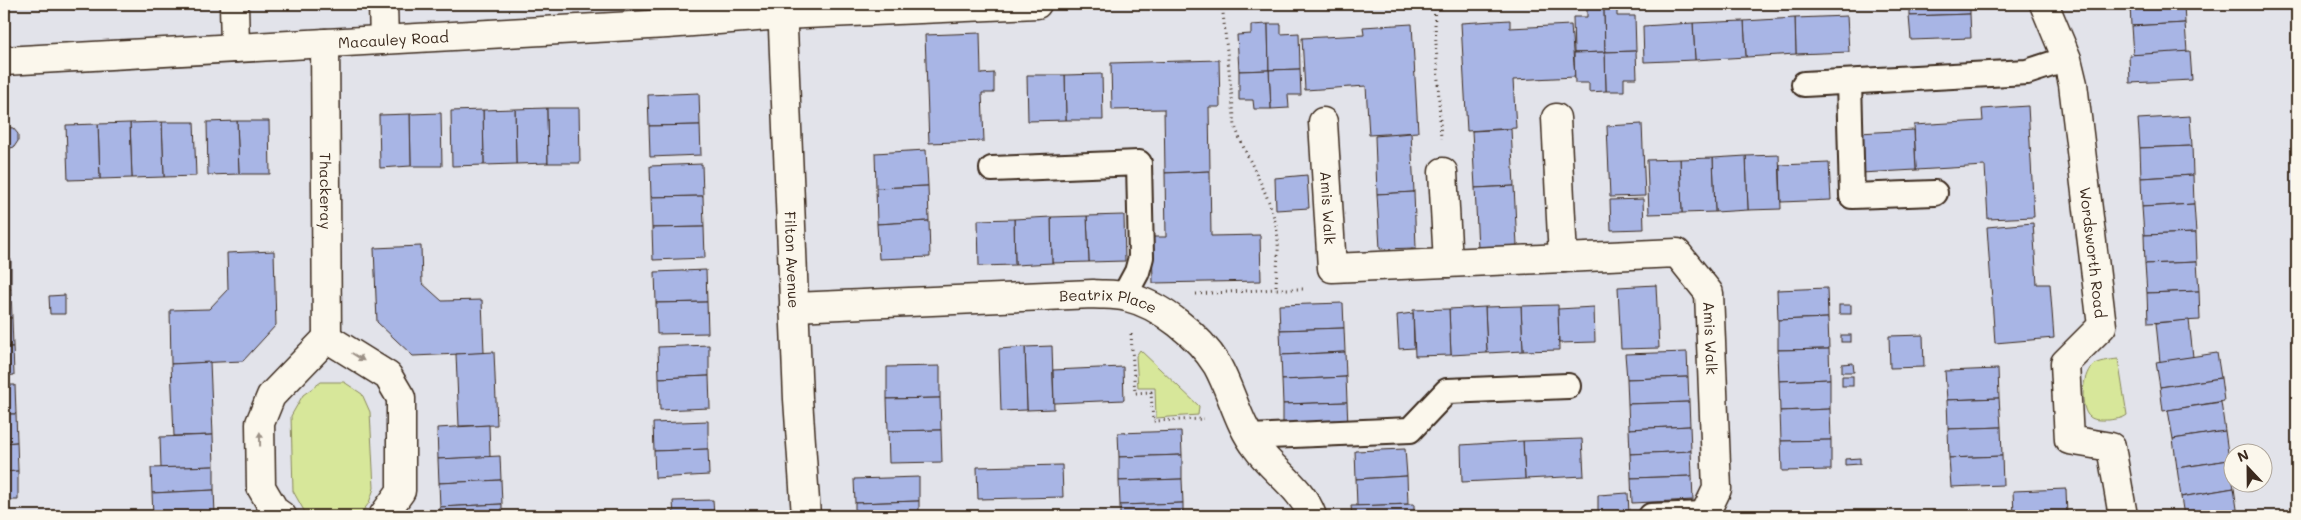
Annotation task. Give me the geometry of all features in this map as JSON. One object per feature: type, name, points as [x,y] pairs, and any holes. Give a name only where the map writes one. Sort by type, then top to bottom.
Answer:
[{"type":"street","points":[[234,4],[235,48]]},
{"type":"street","points":[[383,4],[384,40]]},
{"type":"street","name":"Macauley Road","points":[[4,60],[658,25],[782,9],[1037,4]]},
{"type":"street","name":"Wordsworth Road","points":[[2044,4],[2067,60],[2079,119],[2102,326],[2065,363],[2069,440],[2111,446],[2123,516]]},
{"type":"street","name":"Filton Avenue","points":[[782,9],[794,307],[806,516]]},
{"type":"street","name":"Thackeray","points":[[325,43],[328,338]]},
{"type":"street","points":[[1556,118],[1562,258]]},
{"type":"street","name":"Amis Walk","points":[[1323,122],[1332,268],[1677,253],[1709,293],[1717,489],[1705,515]]},
{"type":"street","points":[[1443,172],[1448,263]]},
{"type":"street","name":"Beatrix Place","points":[[794,307],[1093,294],[1124,296],[1144,303],[1180,326],[1216,364],[1249,437],[1266,460],[1305,502],[1312,516]]},
{"type":"street","points":[[282,516],[275,511],[261,487],[260,423],[271,396],[328,338],[388,376],[401,398],[401,491],[383,516]]},
{"type":"lane","points":[[1804,84],[2027,72],[2067,60]]},
{"type":"lane","points":[[1849,82],[1852,196],[1935,193]]},
{"type":"lane","points":[[992,169],[1139,163],[1141,257],[1137,272],[1124,296]]},
{"type":"lane","points":[[1249,437],[1410,430],[1447,391],[1568,386]]},
{"type":"lane","points":[[1651,516],[1705,515]]},
{"type":"path","points":[[1222,4],[1235,126],[1241,144],[1265,194],[1277,232],[1276,289],[1313,288],[1313,272],[1332,268]]},
{"type":"path","points":[[1434,4],[1443,172]]},
{"type":"green space","points":[[1140,350],[1199,406],[1198,415],[1156,418],[1155,388],[1138,388],[1136,356]]},
{"type":"green space","points":[[2118,359],[2127,415],[2109,420],[2092,418],[2084,407],[2083,400],[2084,384],[2089,370],[2098,363]]},
{"type":"green space","points":[[321,382],[344,382],[362,394],[370,412],[374,488],[369,503],[359,516],[307,516],[293,491],[291,416],[303,395]]},
{"type":"building","points":[[72,4],[102,4],[102,8],[72,9]]},
{"type":"building","points":[[102,4],[133,4],[133,7],[102,8]]},
{"type":"building","points":[[133,4],[163,4],[163,5],[133,7]]},
{"type":"building","points":[[1909,4],[1970,4],[1970,14],[1909,16]]},
{"type":"building","points":[[2130,4],[2184,4],[2185,23],[2131,26]]},
{"type":"building","points":[[1604,7],[1605,52],[1574,53],[1573,17],[1587,17],[1587,8]]},
{"type":"building","points":[[1604,7],[1617,7],[1617,16],[1635,16],[1636,51],[1605,52]]},
{"type":"building","points":[[1970,14],[1971,38],[1911,40],[1909,16]]},
{"type":"building","points":[[1847,16],[1849,52],[1796,54],[1795,18]]},
{"type":"building","points":[[1795,18],[1796,54],[1746,57],[1744,21]]},
{"type":"building","points":[[1510,20],[1510,28],[1571,25],[1575,77],[1513,80],[1516,128],[1467,131],[1461,23]]},
{"type":"building","points":[[1744,21],[1746,57],[1695,60],[1693,23]]},
{"type":"building","points":[[1693,23],[1695,60],[1644,62],[1643,26]]},
{"type":"building","points":[[2185,23],[2187,52],[2133,55],[2131,26]]},
{"type":"building","points":[[1268,24],[1269,70],[1239,71],[1237,35],[1251,34],[1251,25]]},
{"type":"building","points":[[1268,24],[1281,24],[1281,34],[1299,33],[1300,69],[1269,70]]},
{"type":"building","points":[[1412,24],[1418,132],[1369,135],[1366,86],[1305,90],[1302,38],[1364,35],[1363,27]]},
{"type":"building","points":[[980,33],[981,74],[994,73],[994,93],[982,93],[984,141],[929,143],[925,35]]},
{"type":"building","points":[[1636,51],[1637,78],[1624,78],[1624,91],[1606,91],[1605,52]]},
{"type":"building","points":[[2190,51],[2192,80],[2130,83],[2129,55]]},
{"type":"building","points":[[1605,52],[1606,91],[1589,92],[1589,83],[1575,83],[1574,53]]},
{"type":"building","points":[[1219,60],[1220,107],[1209,107],[1210,171],[1165,173],[1164,109],[1112,110],[1111,63]]},
{"type":"building","points":[[1300,69],[1301,95],[1288,95],[1289,108],[1271,109],[1269,70]]},
{"type":"building","points":[[1269,70],[1271,109],[1254,109],[1253,100],[1239,100],[1239,71]]},
{"type":"building","points":[[1102,74],[1103,120],[1066,120],[1065,75]]},
{"type":"building","points":[[1027,75],[1065,75],[1066,120],[1028,121]]},
{"type":"building","points":[[699,93],[700,125],[649,126],[648,95]]},
{"type":"building","points":[[2028,106],[2034,217],[1988,219],[1985,166],[1916,170],[1914,125],[1983,121],[1982,109]]},
{"type":"building","points":[[547,108],[548,163],[516,164],[515,109]]},
{"type":"building","points":[[547,108],[579,108],[580,163],[548,163]]},
{"type":"building","points":[[515,109],[516,164],[484,165],[483,110]]},
{"type":"building","points":[[483,110],[484,165],[452,166],[451,111]]},
{"type":"building","points":[[441,113],[442,166],[411,166],[410,114]]},
{"type":"building","points":[[410,114],[411,166],[380,168],[379,115]]},
{"type":"building","points":[[2190,116],[2192,146],[2140,148],[2138,119]]},
{"type":"building","points":[[237,121],[269,121],[270,174],[239,174]]},
{"type":"building","points":[[237,121],[239,174],[208,175],[207,122]]},
{"type":"building","points":[[162,122],[194,122],[196,176],[164,177]]},
{"type":"building","points":[[162,122],[164,177],[132,178],[130,123]]},
{"type":"building","points":[[130,123],[132,178],[100,179],[98,124]]},
{"type":"building","points":[[98,124],[100,179],[68,180],[66,125]]},
{"type":"building","points":[[1642,124],[1645,196],[1610,197],[1607,126]]},
{"type":"building","points":[[700,125],[701,155],[650,157],[649,126]]},
{"type":"building","points":[[4,127],[13,128],[18,134],[18,141],[14,147],[4,149]]},
{"type":"building","points":[[1511,129],[1514,186],[1475,188],[1472,131]]},
{"type":"building","points":[[1914,130],[1916,170],[1861,173],[1859,133]]},
{"type":"building","points":[[1411,133],[1414,192],[1377,194],[1375,136]]},
{"type":"building","points":[[2192,146],[2193,175],[2141,178],[2140,148]]},
{"type":"building","points":[[926,150],[928,186],[876,188],[875,153]]},
{"type":"building","points":[[1779,155],[1781,209],[1748,210],[1746,156]]},
{"type":"building","points":[[1746,156],[1748,210],[1715,212],[1713,158]]},
{"type":"building","points":[[1713,158],[1715,212],[1682,213],[1680,159]]},
{"type":"building","points":[[1680,159],[1682,213],[1649,214],[1647,160]]},
{"type":"building","points":[[1829,163],[1831,200],[1781,202],[1780,165]]},
{"type":"building","points":[[702,164],[703,196],[651,197],[650,166]]},
{"type":"building","points":[[1210,171],[1211,236],[1260,235],[1261,281],[1153,283],[1152,237],[1166,237],[1165,173]]},
{"type":"building","points":[[1307,175],[1309,208],[1276,210],[1275,178]]},
{"type":"building","points":[[2193,175],[2194,204],[2142,207],[2141,178]]},
{"type":"building","points":[[928,186],[929,221],[877,224],[876,188]]},
{"type":"building","points":[[1514,186],[1517,246],[1478,248],[1475,188]]},
{"type":"building","points":[[1414,192],[1416,248],[1380,249],[1377,194]]},
{"type":"building","points":[[703,196],[704,227],[652,228],[651,197]]},
{"type":"building","points":[[1643,199],[1644,229],[1611,230],[1610,200]]},
{"type":"building","points":[[2194,204],[2196,233],[2144,235],[2142,207]]},
{"type":"building","points":[[1124,215],[1125,261],[1089,262],[1087,216]]},
{"type":"building","points":[[1087,216],[1089,262],[1052,263],[1051,217]]},
{"type":"building","points":[[1051,217],[1052,263],[1015,265],[1014,219]]},
{"type":"building","points":[[1014,219],[1015,265],[979,266],[978,220]]},
{"type":"building","points":[[929,221],[930,257],[879,259],[877,224]]},
{"type":"building","points":[[2033,223],[2037,284],[2050,284],[2054,338],[1995,343],[1987,227]]},
{"type":"building","points":[[704,227],[705,258],[653,260],[652,228]]},
{"type":"building","points":[[2196,233],[2197,262],[2145,264],[2144,235]]},
{"type":"building","points":[[421,246],[422,283],[442,301],[482,300],[484,353],[413,356],[377,322],[374,248]]},
{"type":"building","points":[[274,251],[276,325],[243,361],[171,364],[170,310],[209,309],[228,289],[227,253]]},
{"type":"building","points":[[4,260],[11,260],[11,289],[4,289]]},
{"type":"building","points":[[2197,262],[2199,291],[2147,293],[2145,264]]},
{"type":"building","points":[[706,270],[707,302],[656,303],[655,272]]},
{"type":"building","points":[[1656,285],[1659,348],[1621,349],[1618,287]]},
{"type":"building","points":[[1827,288],[1828,318],[1778,320],[1777,290]]},
{"type":"building","points":[[4,289],[11,289],[12,318],[4,318]]},
{"type":"building","points":[[2199,291],[2200,320],[2148,323],[2147,293]]},
{"type":"building","points":[[65,295],[65,314],[50,314],[49,296]]},
{"type":"building","points":[[707,302],[708,333],[657,334],[656,303]]},
{"type":"building","points":[[1343,303],[1344,328],[1280,330],[1279,305]]},
{"type":"building","points":[[1558,305],[1559,350],[1523,351],[1521,306]]},
{"type":"building","points":[[1839,305],[1851,305],[1851,314],[1839,314]]},
{"type":"building","points":[[1521,306],[1523,351],[1487,353],[1485,307]]},
{"type":"building","points":[[1485,307],[1487,353],[1451,355],[1449,309]]},
{"type":"building","points":[[1594,307],[1595,342],[1559,343],[1558,309]]},
{"type":"building","points":[[1449,309],[1451,355],[1415,356],[1413,310]]},
{"type":"building","points":[[1413,313],[1414,348],[1399,349],[1397,315]]},
{"type":"building","points":[[4,318],[12,318],[13,347],[4,347]]},
{"type":"building","points":[[1828,318],[1829,349],[1778,350],[1778,320]]},
{"type":"building","points":[[2189,320],[2193,357],[2160,362],[2156,323]]},
{"type":"building","points":[[1344,328],[1345,352],[1281,355],[1280,330]]},
{"type":"building","points":[[1841,335],[1851,335],[1851,342],[1841,342]]},
{"type":"building","points":[[1923,335],[1924,367],[1890,368],[1889,336]]},
{"type":"building","points":[[709,345],[709,376],[659,378],[658,347]]},
{"type":"building","points":[[1052,346],[1054,409],[1027,410],[1025,347]]},
{"type":"building","points":[[4,347],[13,347],[14,375],[4,376]]},
{"type":"building","points":[[1025,347],[1027,410],[1001,411],[999,349]]},
{"type":"building","points":[[1829,349],[1830,379],[1779,381],[1778,350]]},
{"type":"building","points":[[494,352],[497,425],[459,426],[456,354]]},
{"type":"building","points":[[1345,352],[1346,377],[1282,380],[1281,355]]},
{"type":"building","points":[[1687,352],[1688,377],[1627,379],[1625,354]]},
{"type":"building","points":[[2217,353],[2221,378],[2160,387],[2156,362]]},
{"type":"building","points":[[210,362],[213,435],[174,436],[171,364]]},
{"type":"building","points":[[1853,363],[1854,372],[1842,372],[1842,364]]},
{"type":"building","points":[[940,366],[940,398],[887,399],[887,367]]},
{"type":"building","points":[[1123,367],[1124,400],[1054,403],[1053,370]]},
{"type":"building","points":[[1998,369],[1999,398],[1947,400],[1945,371]]},
{"type":"building","points":[[709,376],[710,408],[660,410],[659,378]]},
{"type":"building","points":[[1842,376],[1853,376],[1853,386],[1842,386]]},
{"type":"building","points":[[1346,377],[1347,402],[1283,404],[1282,380]]},
{"type":"building","points":[[1688,377],[1689,402],[1628,404],[1627,379]]},
{"type":"building","points":[[2221,378],[2224,401],[2163,411],[2160,387]]},
{"type":"building","points":[[1830,379],[1830,409],[1780,411],[1779,381]]},
{"type":"building","points":[[4,385],[15,385],[16,414],[4,414]]},
{"type":"building","points":[[940,398],[941,430],[888,431],[887,399]]},
{"type":"building","points":[[1999,398],[2001,427],[1948,429],[1947,400]]},
{"type":"building","points":[[1347,402],[1348,427],[1283,429],[1283,404]]},
{"type":"building","points":[[1689,402],[1690,426],[1629,429],[1628,404]]},
{"type":"building","points":[[2221,402],[2225,431],[2173,439],[2168,410]]},
{"type":"building","points":[[1830,409],[1831,440],[1781,441],[1780,411]]},
{"type":"building","points":[[4,414],[16,414],[17,442],[4,443]]},
{"type":"building","points":[[708,421],[708,449],[654,451],[653,423]]},
{"type":"building","points":[[489,425],[490,457],[438,459],[437,428]]},
{"type":"building","points":[[1690,426],[1691,451],[1630,454],[1629,429]]},
{"type":"building","points":[[2001,427],[2002,456],[1949,458],[1948,429]]},
{"type":"building","points":[[941,430],[942,462],[889,463],[888,431]]},
{"type":"building","points":[[1181,431],[1182,455],[1119,457],[1118,433]]},
{"type":"building","points":[[2225,431],[2227,442],[2224,442],[2224,461],[2177,468],[2173,439]]},
{"type":"building","points":[[213,435],[214,466],[161,468],[160,437]]},
{"type":"building","points":[[1582,439],[1584,476],[1525,479],[1523,441]]},
{"type":"building","points":[[1831,440],[1831,470],[1782,471],[1781,441]]},
{"type":"building","points":[[1523,441],[1525,479],[1462,482],[1461,445]]},
{"type":"building","points":[[17,442],[18,471],[4,472],[4,443]]},
{"type":"building","points":[[708,449],[709,475],[655,478],[654,451]]},
{"type":"building","points":[[1405,449],[1407,476],[1356,479],[1355,451]]},
{"type":"building","points":[[1691,451],[1692,476],[1631,478],[1630,454]]},
{"type":"building","points":[[1182,455],[1182,479],[1119,481],[1119,457]]},
{"type":"building","points":[[500,456],[501,480],[439,483],[438,459]]},
{"type":"building","points":[[2002,456],[2003,485],[1951,487],[1949,458]]},
{"type":"building","points":[[1860,458],[1860,464],[1845,465],[1845,459]]},
{"type":"building","points":[[2224,461],[2224,490],[2181,497],[2177,468]]},
{"type":"building","points":[[1062,465],[1063,497],[978,499],[977,467]]},
{"type":"building","points":[[214,466],[214,490],[152,493],[151,468]]},
{"type":"building","points":[[18,471],[18,500],[4,500],[4,472]]},
{"type":"building","points":[[1407,476],[1408,504],[1357,506],[1356,479]]},
{"type":"building","points":[[1692,476],[1693,500],[1632,503],[1631,478]]},
{"type":"building","points":[[919,477],[919,501],[855,503],[854,479]]},
{"type":"building","points":[[1182,479],[1183,503],[1120,505],[1119,481]]},
{"type":"building","points":[[501,480],[502,504],[440,507],[439,483]]},
{"type":"building","points":[[2066,489],[2067,516],[2014,516],[2013,491]]},
{"type":"building","points":[[214,490],[215,514],[153,516],[152,493]]},
{"type":"building","points":[[2224,490],[2224,492],[2235,492],[2238,516],[2184,516],[2181,497]]},
{"type":"building","points":[[1628,493],[1629,514],[1598,515],[1598,495]]},
{"type":"building","points":[[713,500],[714,516],[674,516],[673,501]]},
{"type":"building","points":[[919,501],[919,516],[855,516],[855,503]]},
{"type":"building","points":[[1183,503],[1183,516],[1120,516],[1120,505]]},
{"type":"building","points":[[502,504],[502,516],[440,516],[440,507]]},
{"type":"building","points":[[1414,504],[1414,516],[1352,516],[1351,506]]},
{"type":"building","points":[[215,514],[215,516],[170,516]]}]
